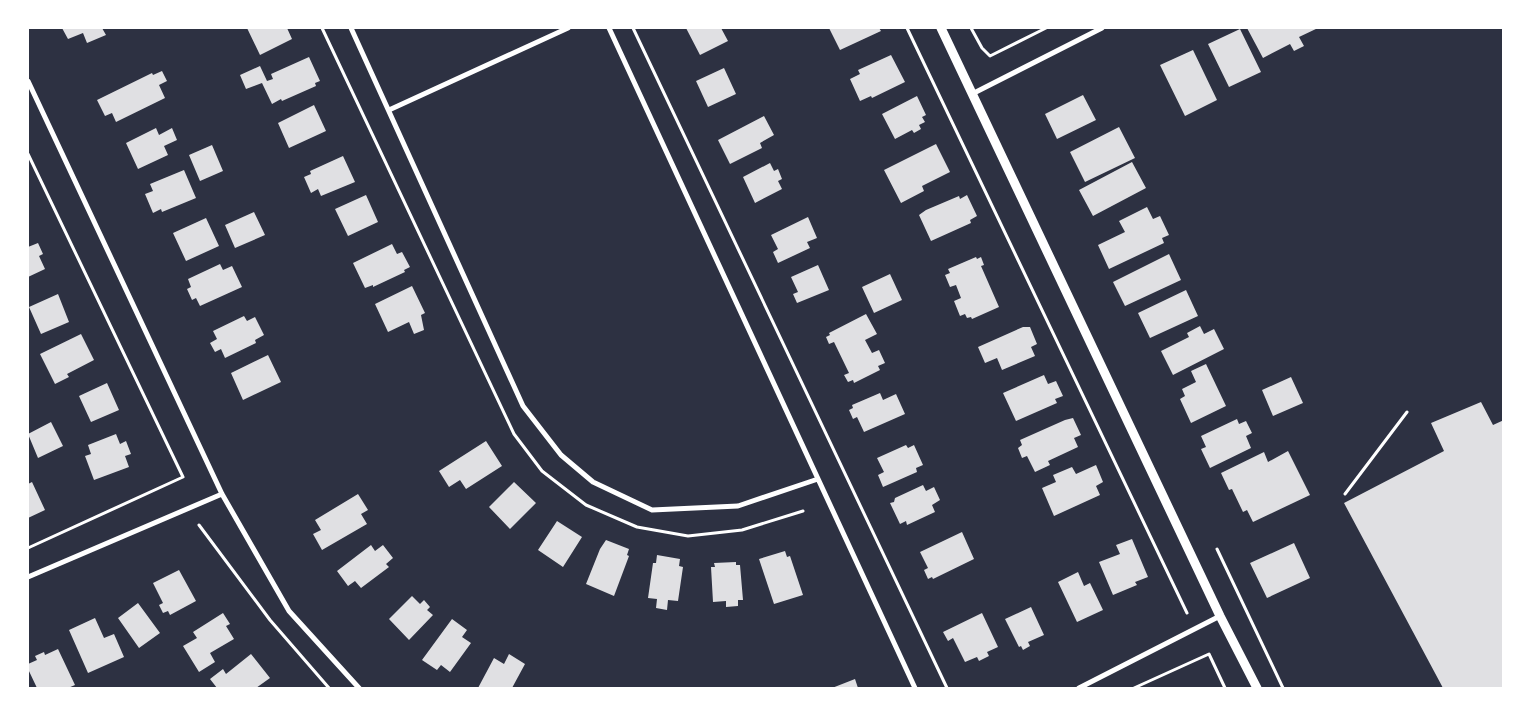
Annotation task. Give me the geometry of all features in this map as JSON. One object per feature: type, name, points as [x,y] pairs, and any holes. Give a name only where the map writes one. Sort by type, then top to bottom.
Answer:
[{"type":"street","points":[[351,28],[523,406],[561,455],[593,482],[652,510],[738,506],[818,479]]},
{"type":"street","points":[[389,110],[568,28]]},
{"type":"street","points":[[609,28],[915,688]]},
{"type":"street","points":[[941,28],[1220,616],[1257,688]]},
{"type":"street","points":[[972,94],[1102,28]]},
{"type":"street","points":[[28,81],[222,494],[289,611],[359,688]]},
{"type":"street","points":[[28,577],[222,494]]},
{"type":"street","points":[[1079,688],[1220,616]]},
{"type":"path","points":[[633,28],[947,688]]},
{"type":"path","points":[[906,28],[1187,613]]},
{"type":"path","points":[[971,28],[982,48],[990,56],[1046,28]]},
{"type":"path","points":[[28,154],[183,477],[28,548]]},
{"type":"path","points":[[1345,494],[1407,412]]},
{"type":"path","points":[[199,525],[270,620],[329,688]]},
{"type":"path","points":[[1217,549],[1283,688]]},
{"type":"path","points":[[1134,688],[1209,654],[1225,688]]},
{"type":"building","points":[[62,28],[102,28],[106,35],[87,43],[83,33],[68,39]]},
{"type":"building","points":[[247,28],[287,28],[292,39],[260,55]]},
{"type":"building","points":[[686,28],[721,28],[728,41],[700,55]]},
{"type":"building","points":[[829,28],[879,28],[881,31],[840,50]]},
{"type":"building","points":[[1247,28],[1318,28],[1299,37],[1304,46],[1294,51],[1290,44],[1263,58]]},
{"type":"building","points":[[1240,29],[1261,72],[1229,87],[1208,44]]},
{"type":"building","points":[[1193,50],[1217,100],[1185,116],[1160,65]]},
{"type":"building","points":[[891,55],[905,82],[872,98],[871,96],[860,101],[850,79],[860,74],[858,70]]},
{"type":"building","points":[[309,57],[320,81],[315,83],[316,86],[272,104],[262,83],[246,89],[240,75],[260,66],[267,81],[273,79],[271,74]]},
{"type":"building","points":[[724,68],[736,94],[708,107],[696,81]]},
{"type":"building","points":[[162,71],[167,81],[159,85],[165,98],[116,122],[112,113],[105,116],[97,100],[152,73],[153,75]]},
{"type":"building","points":[[1083,95],[1096,120],[1057,139],[1045,114]]},
{"type":"building","points":[[917,96],[926,115],[922,117],[925,122],[919,125],[921,129],[914,133],[912,130],[895,139],[882,114]]},
{"type":"building","points":[[314,105],[326,131],[289,148],[278,123]]},
{"type":"building","points":[[764,116],[774,135],[760,143],[762,148],[730,164],[718,140]]},
{"type":"building","points":[[1119,127],[1135,158],[1085,182],[1070,152]]},
{"type":"building","points":[[156,128],[159,135],[172,128],[177,140],[164,146],[168,155],[138,169],[126,143]]},
{"type":"building","points":[[936,144],[950,172],[922,186],[924,191],[901,203],[884,170]]},
{"type":"building","points":[[212,145],[223,171],[200,181],[189,155]]},
{"type":"building","points":[[343,156],[355,182],[321,196],[318,189],[311,193],[304,177],[311,174],[310,171]]},
{"type":"building","points":[[1132,162],[1146,188],[1093,216],[1079,190]]},
{"type":"building","points":[[770,163],[774,171],[778,169],[782,179],[778,181],[782,189],[755,203],[743,177]]},
{"type":"building","points":[[184,170],[196,198],[162,212],[161,209],[153,213],[145,194],[153,191],[150,184]]},
{"type":"building","points":[[366,195],[378,222],[348,236],[335,209]]},
{"type":"building","points":[[967,195],[977,216],[970,220],[971,223],[931,241],[919,215],[926,210],[959,196],[960,199]]},
{"type":"building","points":[[1147,207],[1153,219],[1160,216],[1169,235],[1162,238],[1164,243],[1109,269],[1098,245],[1125,232],[1119,221]]},
{"type":"building","points":[[254,212],[265,235],[235,248],[225,225]]},
{"type":"building","points":[[808,217],[817,238],[807,242],[810,248],[778,263],[773,252],[778,249],[771,235]]},
{"type":"building","points":[[206,218],[219,246],[186,261],[173,233]]},
{"type":"building","points":[[38,243],[43,254],[39,256],[45,269],[28,277],[28,247]]},
{"type":"building","points":[[392,244],[397,254],[402,252],[410,267],[404,270],[405,272],[373,287],[373,285],[365,288],[353,263]]},
{"type":"building","points":[[1169,254],[1181,280],[1125,306],[1113,282]]},
{"type":"building","points":[[976,257],[977,259],[981,257],[984,265],[981,266],[999,307],[972,319],[971,317],[967,318],[965,314],[960,316],[954,301],[961,298],[956,285],[950,287],[945,275],[950,273],[948,269]]},
{"type":"building","points":[[220,264],[223,270],[232,266],[242,287],[200,306],[196,298],[192,300],[187,289],[191,287],[188,279]]},
{"type":"building","points":[[818,265],[829,290],[797,303],[793,294],[798,292],[791,277]]},
{"type":"building","points":[[890,274],[902,300],[874,313],[862,287]]},
{"type":"building","points":[[412,286],[425,313],[421,315],[424,330],[414,334],[409,322],[388,332],[375,304]]},
{"type":"building","points":[[1186,290],[1198,316],[1150,338],[1138,313]]},
{"type":"building","points":[[58,294],[69,322],[41,334],[29,307]]},
{"type":"building","points":[[866,314],[877,334],[865,340],[872,353],[879,350],[885,363],[878,366],[880,370],[854,383],[853,380],[848,382],[844,375],[849,373],[834,342],[829,344],[826,337],[830,335],[829,333]]},
{"type":"building","points":[[244,316],[247,321],[255,317],[264,335],[255,340],[256,343],[225,358],[221,349],[215,352],[210,343],[217,339],[213,331]]},
{"type":"building","points":[[1200,326],[1204,334],[1214,329],[1224,349],[1173,375],[1161,351],[1189,337],[1187,333]]},
{"type":"building","points":[[1023,327],[1030,327],[1037,344],[1031,347],[1035,356],[1002,370],[997,358],[985,363],[978,347]]},
{"type":"building","points":[[81,334],[94,360],[67,374],[69,377],[55,384],[40,354]]},
{"type":"building","points":[[268,355],[281,382],[243,400],[231,373]]},
{"type":"building","points":[[1206,364],[1226,406],[1191,423],[1180,399],[1185,396],[1182,389],[1196,382],[1191,371]]},
{"type":"building","points":[[1044,375],[1048,384],[1056,381],[1063,396],[1055,399],[1057,403],[1016,421],[1003,393]]},
{"type":"building","points":[[1291,377],[1303,403],[1273,416],[1262,390]]},
{"type":"building","points":[[107,383],[119,410],[91,422],[79,396]]},
{"type":"building","points":[[880,393],[883,400],[896,394],[905,414],[864,432],[857,417],[853,419],[849,410],[853,408],[852,405]]},
{"type":"building","points":[[1481,402],[1493,425],[1504,420],[1504,688],[1443,688],[1344,503],[1444,451],[1431,423]]},
{"type":"building","points":[[1073,418],[1081,435],[1074,438],[1078,447],[1048,461],[1050,465],[1035,472],[1027,456],[1022,458],[1018,448],[1022,445],[1020,440]]},
{"type":"building","points":[[1237,419],[1239,424],[1246,421],[1252,433],[1246,436],[1251,448],[1210,468],[1201,449],[1206,447],[1201,436]]},
{"type":"building","points":[[51,422],[63,446],[38,458],[28,434]]},
{"type":"building","points":[[116,434],[120,444],[126,441],[131,454],[125,456],[129,467],[94,480],[85,456],[91,454],[88,445]]},
{"type":"building","points":[[486,441],[502,466],[466,489],[460,480],[449,487],[439,471]]},
{"type":"building","points":[[906,445],[908,448],[914,445],[923,465],[916,468],[917,472],[883,487],[878,475],[884,472],[877,458]]},
{"type":"building","points":[[1288,451],[1310,495],[1253,522],[1247,510],[1243,512],[1232,489],[1229,490],[1221,473],[1264,452],[1268,462]]},
{"type":"building","points":[[1096,465],[1103,482],[1096,486],[1100,495],[1054,516],[1042,488],[1056,482],[1053,475],[1072,467],[1076,474]]},
{"type":"building","points":[[32,482],[45,510],[28,518],[28,484]]},
{"type":"building","points":[[514,482],[536,503],[510,529],[489,507]]},
{"type":"building","points":[[923,485],[926,491],[934,487],[940,500],[932,505],[935,512],[907,525],[906,521],[900,524],[890,503],[894,502],[895,498]]},
{"type":"building","points":[[358,494],[368,510],[361,514],[367,524],[322,550],[313,534],[321,530],[315,520]]},
{"type":"building","points":[[557,521],[582,537],[563,567],[538,550]]},
{"type":"building","points":[[962,532],[974,559],[933,579],[932,577],[928,579],[924,570],[928,568],[920,552]]},
{"type":"building","points":[[1132,539],[1148,577],[1135,582],[1137,585],[1113,595],[1099,562],[1120,554],[1116,545]]},
{"type":"building","points":[[606,540],[629,549],[627,555],[629,556],[614,596],[586,584],[600,549]]},
{"type":"building","points":[[1294,543],[1310,578],[1267,598],[1250,563]]},
{"type":"building","points":[[371,545],[375,551],[383,545],[393,558],[386,564],[389,567],[361,588],[355,581],[348,586],[337,571]]},
{"type":"building","points":[[785,551],[787,557],[790,556],[803,595],[774,604],[759,559]]},
{"type":"building","points":[[657,555],[680,559],[679,566],[683,567],[678,601],[668,600],[667,610],[656,608],[657,599],[648,598],[653,563],[656,563]]},
{"type":"building","points":[[736,562],[736,565],[740,565],[743,600],[738,600],[738,606],[726,607],[726,601],[713,602],[711,567],[715,567],[714,563]]},
{"type":"building","points":[[179,570],[196,601],[170,615],[168,611],[163,613],[159,605],[163,603],[153,583]]},
{"type":"building","points":[[1078,572],[1084,586],[1090,583],[1103,610],[1077,622],[1058,582]]},
{"type":"building","points":[[412,596],[420,604],[424,600],[430,607],[427,610],[433,615],[409,640],[389,619]]},
{"type":"building","points":[[138,603],[160,633],[139,648],[118,618]]},
{"type":"building","points":[[1031,607],[1044,635],[1028,642],[1030,646],[1023,650],[1021,646],[1019,647],[1005,619]]},
{"type":"building","points":[[223,613],[230,624],[226,626],[234,639],[210,653],[215,662],[199,672],[183,646],[197,638],[193,632]]},
{"type":"building","points":[[982,613],[998,647],[987,652],[989,656],[979,661],[977,657],[965,662],[953,638],[948,641],[943,632]]},
{"type":"building","points":[[95,618],[104,638],[114,634],[124,657],[88,673],[69,630]]},
{"type":"building","points":[[452,619],[467,630],[462,637],[471,643],[450,672],[441,665],[437,670],[422,660]]},
{"type":"building","points":[[58,649],[75,685],[68,688],[37,688],[28,669],[28,664],[37,660],[35,656],[44,652],[45,655]]},
{"type":"building","points":[[251,654],[270,678],[256,688],[217,688],[210,679],[223,669],[226,674]]},
{"type":"building","points":[[509,654],[525,664],[512,688],[478,688],[494,658],[504,664]]},
{"type":"building","points":[[855,679],[858,688],[832,688]]}]
